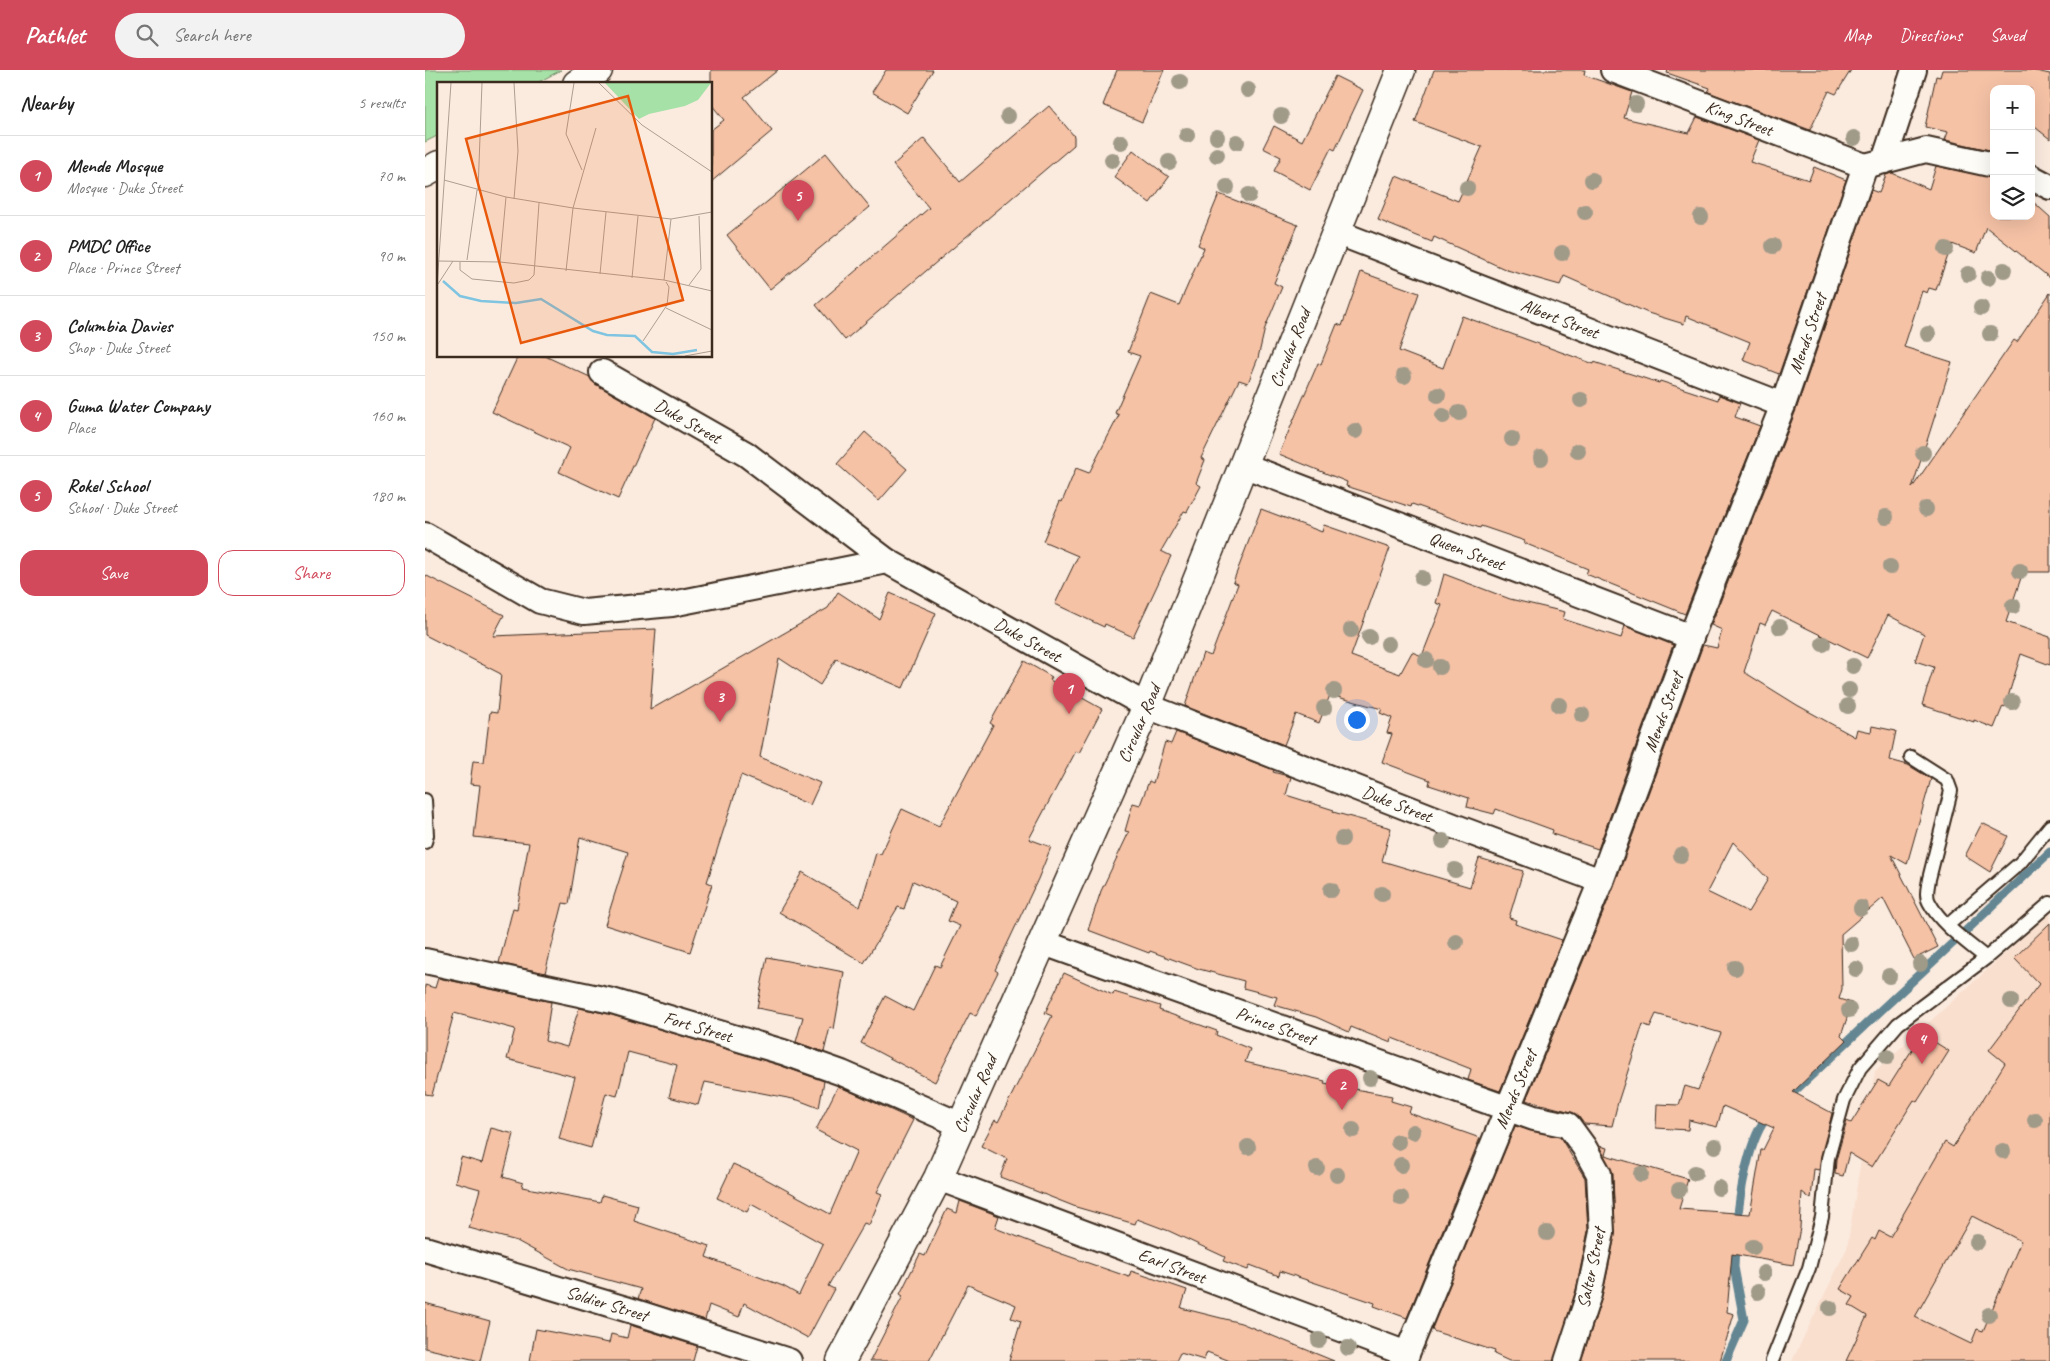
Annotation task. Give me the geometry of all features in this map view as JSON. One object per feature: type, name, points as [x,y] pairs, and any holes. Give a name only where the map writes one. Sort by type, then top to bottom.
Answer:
[{"type":"main road","points":[[580,82],[598,70]]},
{"type":"main road","name":"Circular Road","points":[[841,1361],[938,1178],[1044,943],[1147,706],[1401,70]]},
{"type":"main road","points":[[425,173],[437,167]]},
{"type":"street","name":"King Street","points":[[1613,70],[1874,164]]},
{"type":"street","name":"Mends Street","points":[[1406,1357],[1601,881],[1691,637],[1783,405],[1874,164],[1914,70]]},
{"type":"street","points":[[1874,164],[1926,150],[1990,164]]},
{"type":"street","points":[[2035,179],[2050,187]]},
{"type":"street","name":"Albert Street","points":[[1336,232],[1783,405]]},
{"type":"street","name":"Duke Street","points":[[603,372],[746,454],[887,561],[1147,706],[1464,830],[1601,881]]},
{"type":"street","name":"Queen Street","points":[[1243,465],[1691,637]]},
{"type":"street","points":[[425,535],[540,601],[584,612],[672,604],[887,561]]},
{"type":"street","name":"Prince Street","points":[[1044,943],[1508,1108]]},
{"type":"street","name":"Fort Street","points":[[425,961],[612,1001],[783,1052],[842,1073],[961,1124]]},
{"type":"street","name":"Salter Street","points":[[1508,1108],[1535,1118],[1568,1125],[1584,1147],[1599,1174],[1602,1232],[1589,1294],[1567,1361]]},
{"type":"street","name":"Earl Street","points":[[938,1178],[1406,1357]]},
{"type":"street","name":"Soldier Street","points":[[425,1249],[620,1307],[789,1361]]},
{"type":"lane","points":[[1911,757],[1947,780],[1951,791],[1927,893],[1929,902],[1950,927],[1986,958]]},
{"type":"lane","points":[[425,800],[427,835],[425,842]]},
{"type":"lane","points":[[1950,927],[2020,863],[2050,826]]},
{"type":"lane","points":[[1772,1361],[1809,1268],[1822,1217],[1828,1158],[1844,1100],[1860,1068],[1897,1024],[1986,958],[2050,903]]},
{"type":"shaded area","points":[[2050,913],[2050,1361],[1792,1361],[1847,1248],[1875,1071]]},
{"type":"green space","points":[[425,70],[561,70],[539,82],[437,82],[437,136],[425,142]]},
{"type":"building","points":[[711,70],[778,70],[744,97],[772,131],[713,180],[713,128],[724,120],[713,106],[713,82],[711,82]]},
{"type":"building","points":[[886,70],[933,70],[907,113],[872,92]]},
{"type":"building","points":[[1117,70],[1164,70],[1142,122],[1103,105]]},
{"type":"building","points":[[1434,70],[1585,70],[1584,75],[1632,92],[1624,118],[1689,133],[1697,117],[1759,140],[1750,162],[1809,180],[1814,167],[1846,180],[1779,374],[1743,360],[1750,342],[1686,316],[1684,324],[1648,313],[1564,276],[1560,285],[1507,270],[1434,237],[1432,242],[1378,220],[1396,176],[1458,201],[1482,147],[1415,122]]},
{"type":"building","points":[[1668,70],[1851,70],[1836,94],[1829,91],[1810,130],[1708,92],[1710,88],[1667,73]]},
{"type":"building","points":[[1942,70],[2031,70],[2050,74],[2050,139],[2035,127],[2035,85],[1990,85],[1990,150],[1945,140],[1948,132],[1925,127],[1936,76],[1940,77]]},
{"type":"building","points":[[1335,76],[1363,90],[1335,150],[1331,148],[1310,190],[1274,171],[1281,157],[1263,148],[1274,126],[1302,141]]},
{"type":"building","points":[[1049,106],[1074,136],[1074,145],[845,340],[816,305],[929,208],[893,165],[924,138],[960,182]]},
{"type":"building","points":[[1133,150],[1169,177],[1150,203],[1114,177]]},
{"type":"building","points":[[826,153],[870,207],[770,289],[727,235]]},
{"type":"building","points":[[1936,166],[1990,177],[1990,220],[2035,220],[2035,204],[2050,217],[2050,278],[1986,227],[1976,253],[1952,244],[1936,290],[1929,288],[1927,293],[1922,291],[1904,347],[1952,362],[1912,488],[2014,340],[2017,342],[2050,293],[2050,572],[2023,572],[2006,622],[2050,637],[2050,665],[2021,654],[2005,707],[2003,706],[1994,728],[1974,720],[1974,722],[1922,705],[1934,667],[1915,661],[1924,634],[1888,615],[1867,658],[1772,611],[1765,625],[1760,623],[1744,672],[1797,705],[1855,737],[1857,729],[1871,732],[1872,726],[1896,731],[1890,760],[1908,765],[1931,779],[1907,864],[1891,855],[1938,947],[1914,959],[1883,898],[1841,934],[1842,989],[1839,999],[1852,1003],[1841,1036],[1846,1041],[1793,1092],[1832,1113],[1819,1170],[1814,1169],[1811,1199],[1802,1192],[1800,1228],[1793,1265],[1732,1254],[1727,1312],[1734,1314],[1720,1361],[1581,1361],[1602,1297],[1615,1235],[1613,1173],[1599,1146],[1607,1148],[1605,1155],[1688,1179],[1679,1209],[1750,1214],[1761,1150],[1763,1150],[1774,1128],[1723,1106],[1717,1127],[1689,1120],[1688,1130],[1656,1128],[1657,1104],[1679,1105],[1685,1086],[1698,1090],[1721,1033],[1656,1014],[1650,1027],[1643,1024],[1612,1126],[1584,1124],[1571,1112],[1526,1100],[1614,886],[1703,645],[1717,648],[1722,630],[1711,625],[1796,410],[1871,190],[1879,193],[1886,175],[1892,173],[1929,189]],"holes":[[[1733,842],[1768,879],[1748,912],[1707,892]]]},
{"type":"building","points":[[1219,194],[1298,225],[1274,283],[1282,287],[1265,328],[1258,358],[1248,383],[1239,380],[1201,458],[1205,460],[1196,483],[1201,486],[1187,512],[1184,511],[1161,551],[1171,556],[1133,637],[1105,624],[1104,627],[1055,604],[1078,556],[1043,541],[1076,468],[1089,473],[1119,415],[1115,413],[1140,356],[1128,352],[1151,294],[1179,305],[1204,248],[1198,245]]},
{"type":"building","points":[[1361,272],[1419,293],[1399,351],[1443,368],[1462,316],[1594,364],[1594,362],[1659,383],[1660,381],[1718,400],[1719,395],[1740,403],[1735,417],[1760,426],[1685,614],[1586,574],[1588,569],[1524,543],[1525,541],[1481,526],[1480,528],[1412,504],[1411,507],[1346,486],[1347,482],[1279,454],[1318,363],[1321,364],[1337,324],[1342,326]]},
{"type":"building","points":[[517,358],[549,358],[590,377],[595,384],[655,418],[618,499],[559,472],[570,448],[492,412]]},
{"type":"building","points":[[865,432],[907,469],[879,501],[837,464]]},
{"type":"building","points":[[1261,509],[1322,532],[1324,525],[1390,548],[1351,656],[1400,674],[1412,652],[1422,656],[1442,605],[1436,603],[1444,574],[1510,599],[1565,612],[1563,619],[1621,638],[1625,626],[1673,645],[1598,849],[1552,834],[1553,830],[1496,809],[1494,814],[1467,807],[1469,798],[1429,785],[1430,780],[1382,762],[1392,734],[1387,733],[1392,718],[1380,713],[1382,709],[1330,695],[1319,723],[1296,714],[1284,745],[1185,706],[1203,653],[1211,656],[1238,584],[1233,582]]},
{"type":"building","points":[[425,575],[504,615],[493,636],[656,629],[650,710],[828,608],[838,592],[879,619],[890,593],[936,613],[903,688],[836,659],[820,685],[779,658],[760,757],[820,783],[810,805],[741,775],[707,882],[712,884],[690,952],[605,925],[628,852],[580,837],[569,904],[563,903],[545,973],[499,963],[513,908],[517,909],[529,843],[474,837],[480,785],[470,784],[473,761],[484,762],[490,712],[497,713],[501,674],[425,635]]},
{"type":"building","points":[[1024,661],[1052,677],[1050,680],[1102,709],[1079,753],[1076,751],[1029,839],[1051,847],[995,970],[998,972],[976,1016],[970,1013],[935,1082],[861,1043],[885,996],[913,1011],[935,965],[940,967],[960,926],[948,921],[956,901],[913,881],[904,909],[898,907],[864,963],[779,912],[802,872],[860,907],[876,853],[881,854],[902,809],[939,826],[993,725],[990,723]]},
{"type":"building","points":[[1176,732],[1274,770],[1273,772],[1291,777],[1286,795],[1334,810],[1333,812],[1391,828],[1382,861],[1470,887],[1479,858],[1523,871],[1509,918],[1516,920],[1515,924],[1562,940],[1500,1091],[1468,1080],[1471,1069],[1392,1038],[1391,1043],[1351,1027],[1349,1032],[1316,1017],[1274,1005],[1277,997],[1243,988],[1244,981],[1199,969],[1150,951],[1149,953],[1088,930],[1101,891],[1129,832],[1125,831],[1133,803],[1140,805],[1149,781],[1153,783],[1165,742],[1171,744]]},
{"type":"building","points":[[1982,823],[2008,836],[1990,872],[1965,856]]},
{"type":"building","points":[[2050,923],[2050,1361],[1846,1361],[1867,1316],[1849,1305],[1854,1297],[1840,1289],[1872,1238],[1875,1240],[1879,1231],[1890,1237],[1945,1142],[1953,1147],[2005,1063],[1989,1050],[2039,984],[2014,958]],"holes":[[[1972,1216],[2021,1241],[1983,1331],[1977,1329],[1971,1344],[1915,1317]]]},
{"type":"building","points":[[767,957],[844,972],[834,1029],[830,1027],[824,1052],[796,1042],[803,1017],[757,1008]]},
{"type":"building","points":[[1064,973],[1113,995],[1114,992],[1160,1006],[1159,1010],[1217,1031],[1216,1035],[1250,1049],[1245,1062],[1325,1081],[1324,1083],[1392,1096],[1391,1101],[1411,1107],[1409,1113],[1480,1138],[1407,1318],[1374,1306],[1375,1303],[1280,1271],[1279,1276],[1250,1265],[1248,1270],[1223,1261],[1225,1257],[1169,1231],[1137,1219],[1135,1224],[1076,1207],[1000,1177],[1007,1159],[981,1146],[995,1120],[998,1122],[1052,1016],[1045,1013]]},
{"type":"building","points":[[438,978],[551,1002],[545,1041],[567,1047],[579,1008],[609,1014],[779,1065],[824,1081],[819,1108],[798,1100],[705,1082],[698,1105],[669,1097],[677,1065],[628,1052],[617,1096],[606,1093],[591,1148],[559,1139],[575,1077],[507,1059],[515,1029],[454,1013],[432,1095],[425,1094],[425,985],[435,988]]},
{"type":"building","points":[[1922,1034],[1949,1051],[1917,1102],[1914,1100],[1872,1167],[1849,1153],[1843,1176],[1835,1174],[1836,1160],[1847,1121],[1851,1123],[1878,1080],[1889,1086]]},
{"type":"building","points":[[838,1086],[913,1120],[877,1192],[882,1194],[869,1225],[864,1223],[828,1286],[834,1289],[808,1338],[744,1303],[739,1317],[709,1305],[705,1320],[638,1299],[641,1289],[568,1269],[517,1241],[469,1228],[480,1189],[455,1182],[461,1157],[482,1163],[491,1128],[514,1134],[503,1177],[523,1183],[522,1187],[600,1202],[602,1195],[638,1205],[634,1221],[710,1246],[706,1257],[783,1286],[799,1295],[823,1244],[751,1204],[747,1212],[717,1198],[733,1164],[764,1178],[830,1214],[857,1151],[816,1130]]},
{"type":"building","points":[[1515,1126],[1560,1137],[1585,1178],[1588,1231],[1576,1290],[1554,1361],[1509,1361],[1494,1354],[1495,1351],[1433,1331],[1432,1328]]},
{"type":"building","points":[[960,1201],[999,1216],[995,1228],[1129,1277],[1131,1271],[1187,1290],[1181,1308],[1241,1323],[1334,1361],[1230,1361],[1207,1352],[1204,1360],[1180,1353],[1176,1361],[1009,1361],[1021,1321],[1011,1318],[1016,1305],[968,1285],[929,1361],[870,1361],[903,1296],[900,1294],[920,1254],[925,1256],[947,1209],[957,1213]]},
{"type":"building","points":[[425,1303],[490,1321],[480,1361],[425,1348]]},
{"type":"building","points":[[630,1325],[697,1346],[693,1361],[530,1361],[536,1329],[609,1343],[611,1334],[627,1338]]},
{"type":"waterway","points":[[1786,1099],[2050,852]]},
{"type":"waterway","points":[[1737,1225],[1746,1167],[1756,1137],[1769,1115]]},
{"type":"waterway","points":[[1726,1361],[1744,1320],[1734,1267],[1735,1243]]},
{"type":"place","name":"Rokel School","points":[[798,221]]},
{"type":"place","name":"Mende Mosque","points":[[1069,714]]},
{"type":"place","name":"Columbia Davies","points":[[720,722]]},
{"type":"place","name":"Guma Water Company","points":[[1922,1064]]},
{"type":"place","name":"PMDC Office","points":[[1342,1110]]}]
